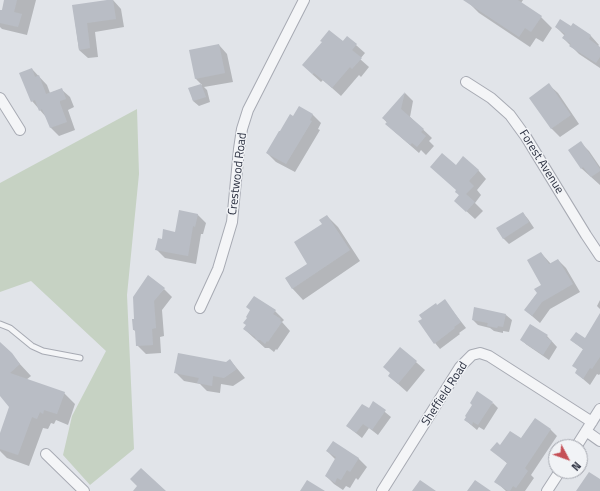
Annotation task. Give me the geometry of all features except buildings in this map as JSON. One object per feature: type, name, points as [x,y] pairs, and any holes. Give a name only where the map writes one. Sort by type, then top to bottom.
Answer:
[{"type":"street","name":"Crestwood Road","points":[[200,308],[218,269],[232,222],[242,128],[248,110],[304,0]]},
{"type":"street","name":"Forest Avenue","points":[[466,82],[491,98],[510,115],[526,137],[600,256]]},
{"type":"street","points":[[0,98],[20,130]]},
{"type":"street","name":"Sheffield Road","points":[[382,491],[460,367],[472,355],[480,353],[489,356],[592,422]]},
{"type":"street","points":[[581,439],[600,409]]},
{"type":"street","points":[[586,431],[600,441]]},
{"type":"street","points":[[46,454],[84,491]]},
{"type":"street","points":[[548,491],[555,479]]},
{"type":"lane","points":[[0,324],[10,328],[32,346],[43,351],[80,358]]},
{"type":"green space","points":[[137,109],[139,174],[127,295],[134,449],[90,485],[63,455],[72,416],[106,351],[31,281],[0,292],[0,183]]}]
